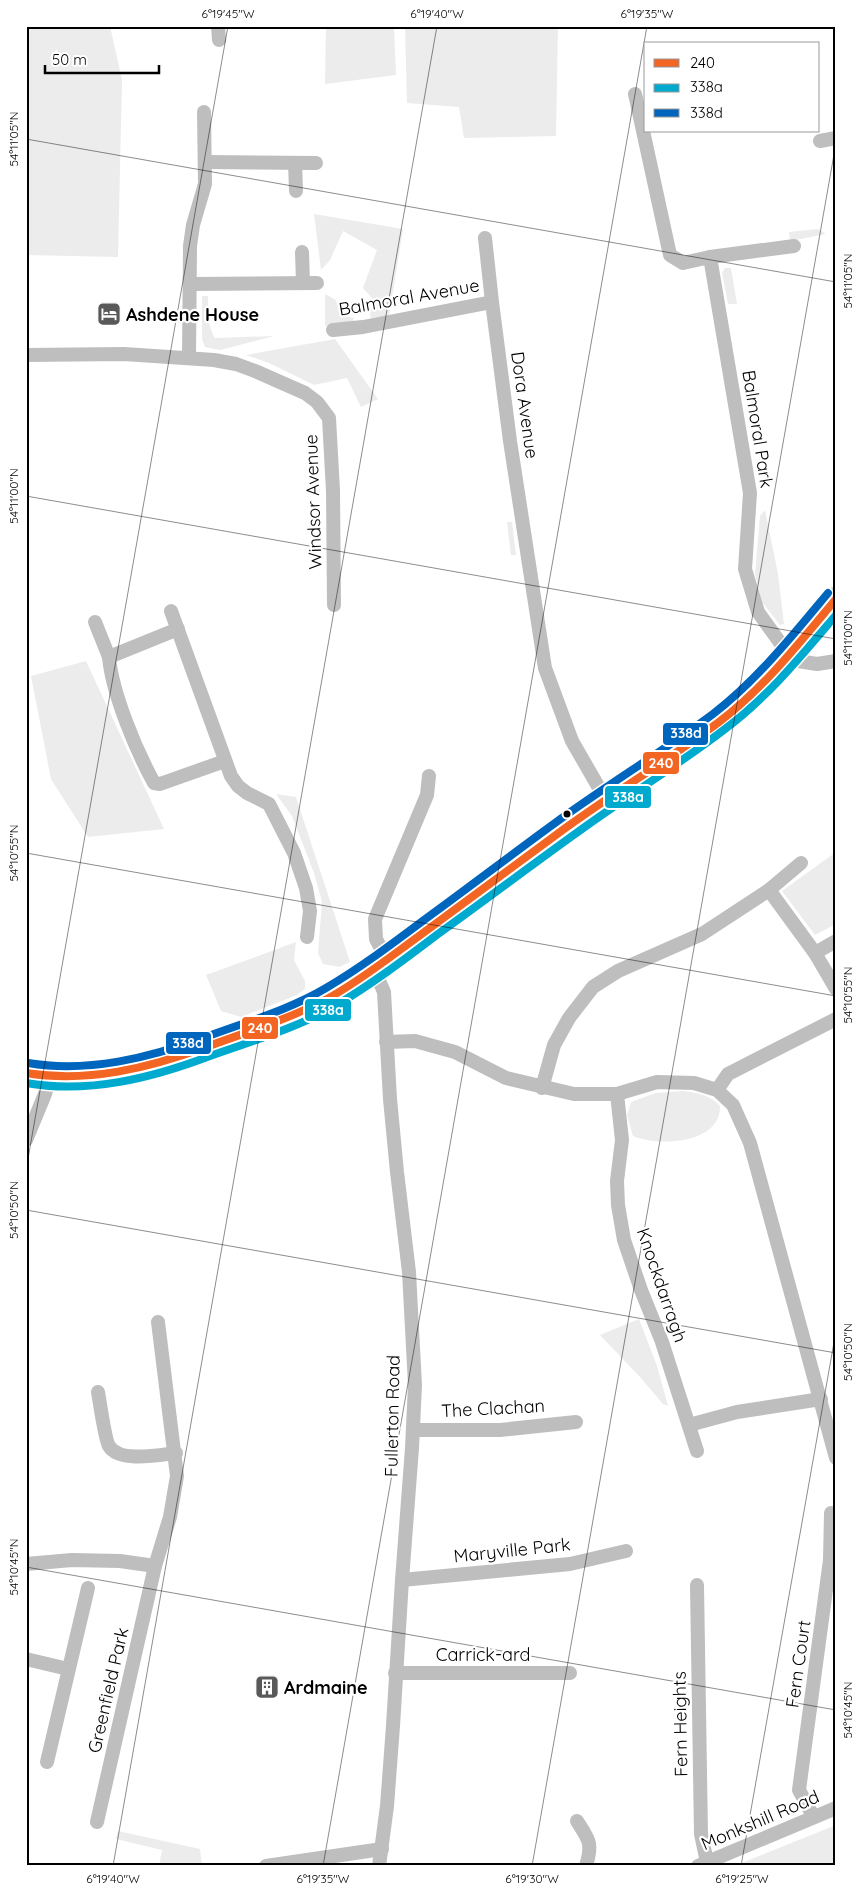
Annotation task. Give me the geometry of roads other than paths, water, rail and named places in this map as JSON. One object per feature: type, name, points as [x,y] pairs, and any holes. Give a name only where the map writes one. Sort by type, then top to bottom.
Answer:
[{"type":"main road","points":[[26,1073],[50,1077],[91,1076],[127,1071],[185,1055],[287,1018],[329,998],[381,965],[606,800],[720,721],[757,688],[836,599]]},
{"type":"street","points":[[634,94],[670,255],[683,263],[710,257],[794,246]]},
{"type":"street","points":[[189,358],[190,246],[193,225],[205,184],[204,112]]},
{"type":"street","points":[[820,141],[836,138]]},
{"type":"street","points":[[205,162],[316,163]]},
{"type":"street","points":[[295,163],[296,191]]},
{"type":"street","name":"Dora Avenue","points":[[485,238],[512,450],[545,668],[572,741],[606,800]]},
{"type":"street","points":[[302,252],[302,283]]},
{"type":"street","name":"Balmoral Park","points":[[710,257],[750,493],[745,570],[758,612],[788,655]]},
{"type":"street","points":[[190,284],[317,283]]},
{"type":"street","name":"Balmoral Avenue","points":[[332,330],[363,327],[492,302]]},
{"type":"street","name":"Windsor Avenue","points":[[26,355],[124,354],[214,360],[236,364],[279,380],[318,402],[329,418],[333,491],[334,605]]},
{"type":"street","points":[[171,611],[232,776],[238,786],[247,793],[269,804],[294,853],[306,888],[310,911],[307,937]]},
{"type":"street","points":[[95,622],[109,656],[110,674],[142,762],[154,783],[160,784],[225,761]]},
{"type":"street","points":[[109,656],[178,630]]},
{"type":"street","points":[[788,655],[798,661],[817,664],[836,661]]},
{"type":"street","name":"Fullerton Road","points":[[380,1866],[393,1726],[415,1385],[409,1272],[397,1172],[386,1042],[384,992],[376,939],[375,918],[427,795],[428,776]]},
{"type":"street","points":[[542,1088],[554,1045],[569,1018],[593,987],[618,971],[702,934],[769,890],[801,863]]},
{"type":"street","points":[[769,890],[815,953],[836,989]]},
{"type":"street","points":[[815,953],[836,940]]},
{"type":"street","points":[[717,1090],[728,1074],[836,1019]]},
{"type":"street","points":[[386,1042],[415,1041],[455,1052],[506,1078],[574,1094],[617,1094],[657,1082],[694,1083],[717,1090],[733,1105],[750,1143],[836,1458]]},
{"type":"street","points":[[26,1140],[50,1077]]},
{"type":"street","name":"Knockdarragh","points":[[617,1094],[622,1140],[617,1181],[618,1206],[624,1240],[641,1290],[662,1342],[697,1451]]},
{"type":"street","name":"Greenfield Park","points":[[97,1822],[155,1566],[170,1517],[177,1476],[176,1453],[158,1322]]},
{"type":"street","points":[[98,1392],[108,1446],[117,1454],[137,1457],[176,1453]]},
{"type":"street","points":[[689,1425],[737,1412],[821,1399]]},
{"type":"street","name":"The Clachan","points":[[413,1430],[500,1430],[576,1422]]},
{"type":"street","name":"Fern Court","points":[[813,1816],[799,1790],[830,1560],[831,1513]]},
{"type":"street","name":"Maryville Park","points":[[402,1580],[570,1564],[626,1551]]},
{"type":"street","points":[[26,1564],[72,1560],[120,1561],[155,1566]]},
{"type":"street","name":"Fern Heights","points":[[697,1585],[703,1864]]},
{"type":"street","points":[[46,1762],[88,1588]]},
{"type":"street","points":[[26,1659],[68,1669]]},
{"type":"street","name":"Carrick-ard","points":[[396,1673],[570,1673]]},
{"type":"street","name":"Monkshill Road","points":[[703,1864],[813,1816],[836,1808]]},
{"type":"street","points":[[576,1821],[590,1842],[590,1854],[586,1866]]},
{"type":"street","points":[[266,1866],[382,1849]]},
{"type":"place","name":"Ashdene House","points":[[109,314]]},
{"type":"place","name":"Ardmaine","points":[[267,1687]]}]
